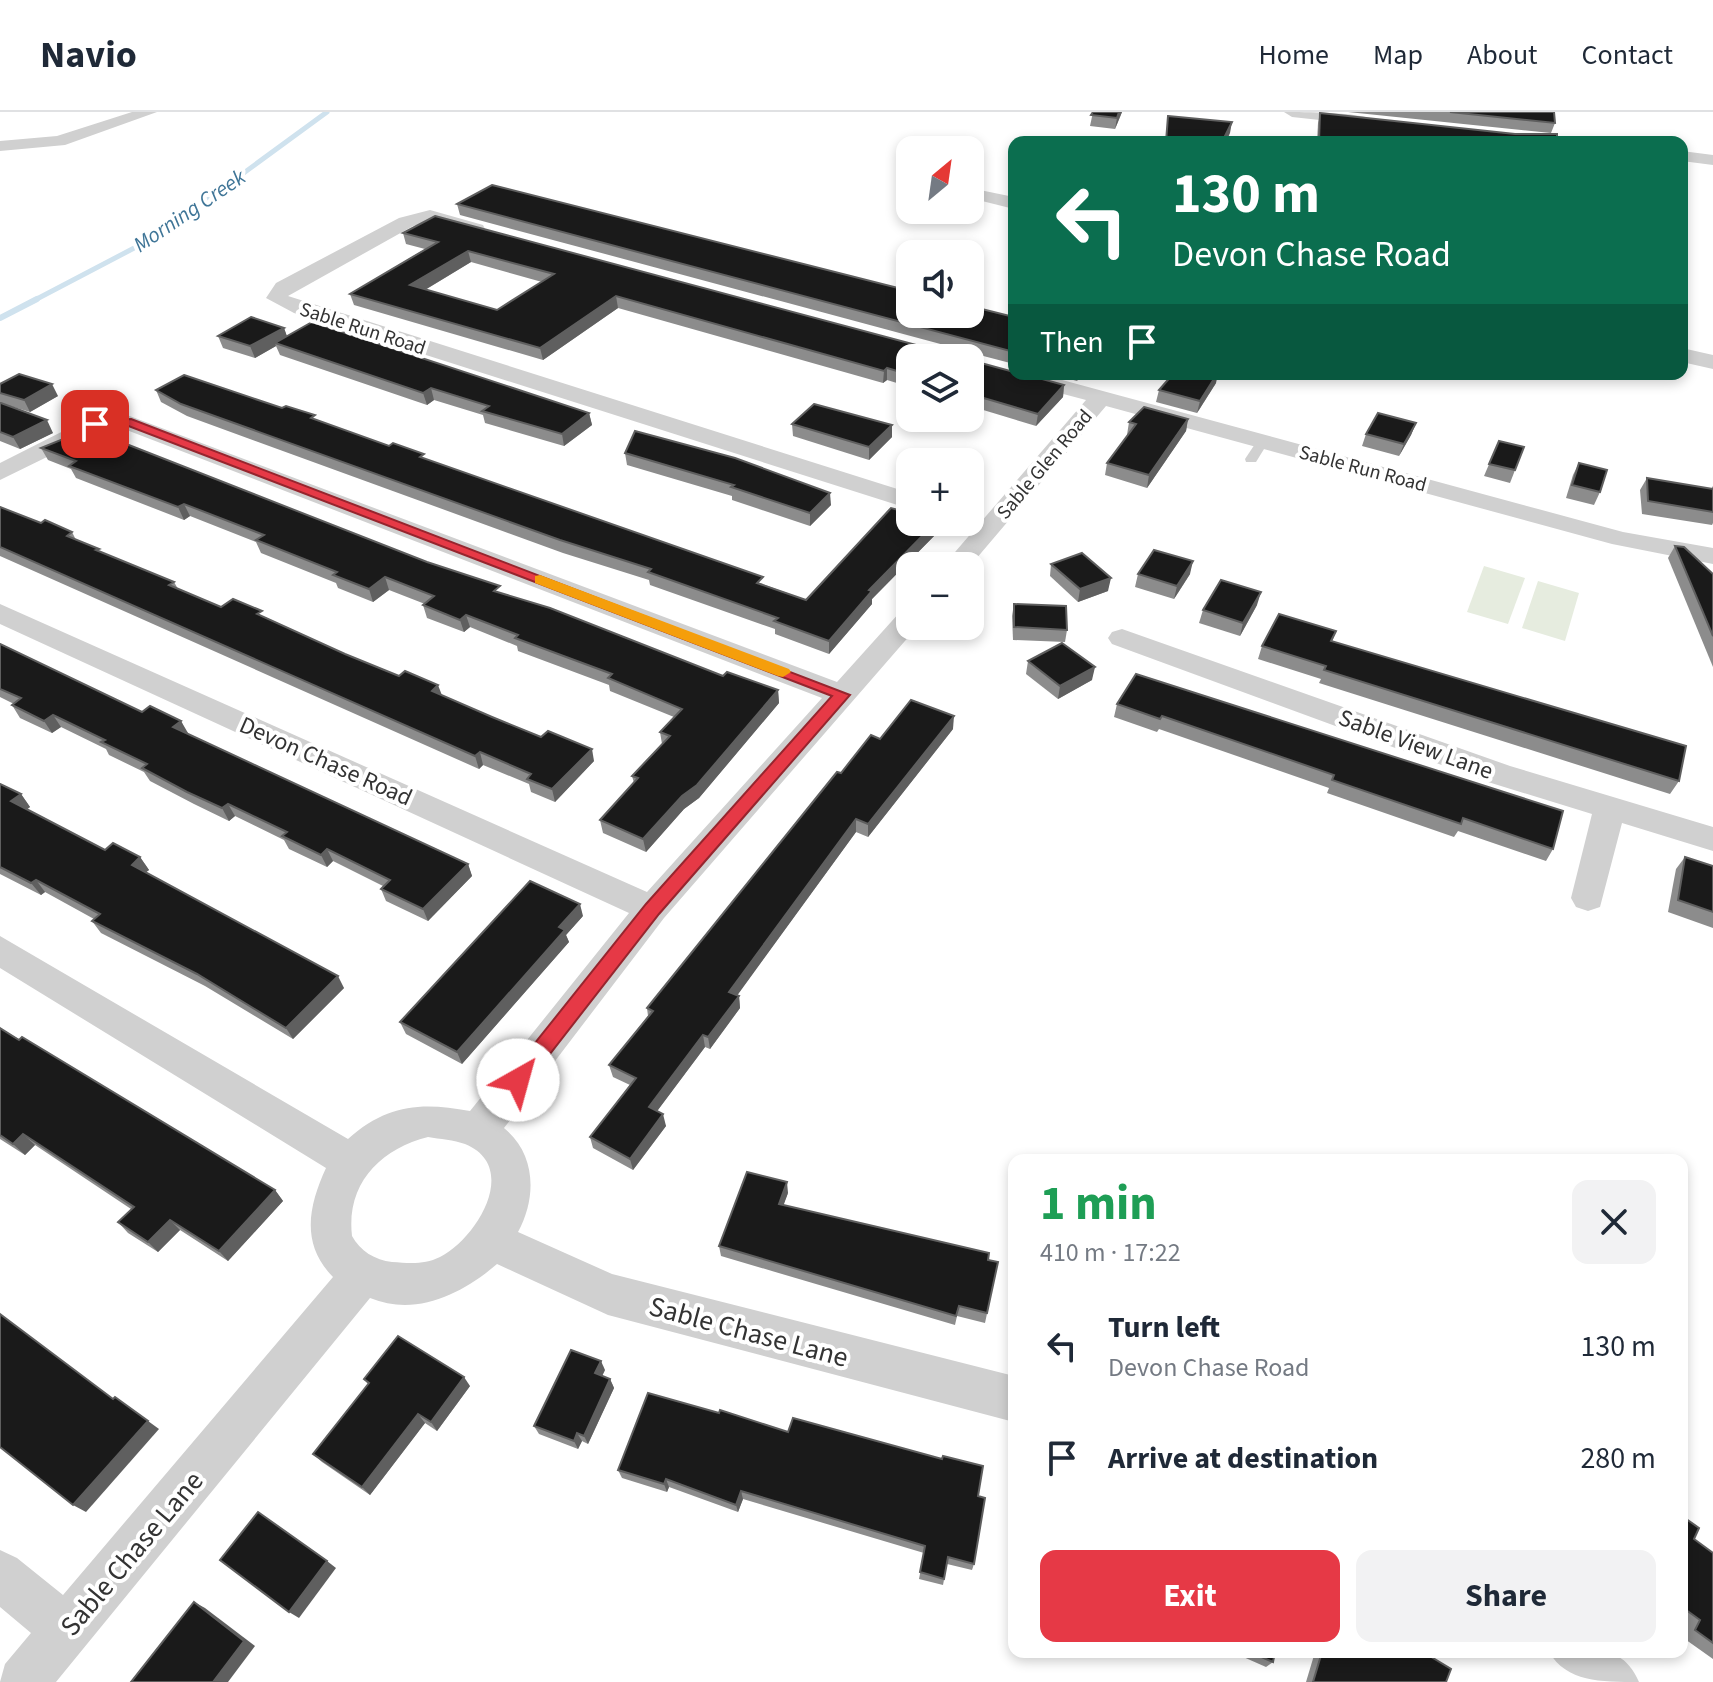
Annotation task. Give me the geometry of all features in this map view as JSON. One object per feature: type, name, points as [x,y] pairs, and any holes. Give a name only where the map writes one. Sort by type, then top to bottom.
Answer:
[{"type":"street","points":[[0,146],[59,141],[149,112]]},
{"type":"street","points":[[1292,112],[1386,123]]},
{"type":"street","points":[[1688,157],[1713,160]]},
{"type":"street","points":[[984,196],[1008,202]]},
{"type":"street","name":"Sable Run Road","points":[[490,232],[430,216],[406,222],[283,287],[276,298],[301,309],[896,497]]},
{"type":"street","points":[[1688,356],[1713,362]]},
{"type":"street","name":"Sable Run Road","points":[[1036,380],[1101,397],[1257,450],[1621,539],[1713,556]]},
{"type":"street","name":"Sable Glen Road","points":[[984,520],[1101,397]]},
{"type":"street","points":[[0,473],[95,424],[127,422],[842,695]]},
{"type":"street","name":"Devon Chase Road","points":[[0,613],[652,909]]},
{"type":"street","points":[[480,1128],[652,909],[896,634]]},
{"type":"street","name":"Sable View Lane","points":[[1122,638],[1499,774],[1713,839]]},
{"type":"street","points":[[1588,898],[1610,808]]},
{"type":"street","points":[[0,950],[351,1162]]},
{"type":"street","points":[[428,1120],[455,1120],[480,1128],[499,1143],[510,1164],[514,1188],[507,1215],[492,1241],[471,1261],[444,1277],[400,1284],[361,1276],[342,1259],[330,1237],[328,1212],[336,1186],[351,1162],[386,1134],[428,1120]]},
{"type":"street","name":"Sable Chase Lane","points":[[492,1241],[608,1294],[1008,1397]]},
{"type":"street","name":"Sable Chase Lane","points":[[23,1682],[361,1276]]},
{"type":"street","points":[[0,1575],[67,1630]]},
{"type":"street","points":[[1583,1658],[1613,1682]]},
{"type":"shaded area","points":[[1484,566],[1525,578],[1508,624],[1467,612]]},
{"type":"shaded area","points":[[1538,581],[1579,593],[1565,641],[1522,628]]},
{"type":"building","points":[[1093,112],[1119,112],[1117,118],[1091,115]]},
{"type":"building","points":[[1450,112],[1554,112],[1555,123]]},
{"type":"building","points":[[1320,113],[1515,134],[1557,134],[1557,136],[1319,136]]},
{"type":"building","points":[[1168,116],[1232,122],[1225,136],[1166,136]]},
{"type":"building","points":[[492,185],[896,287],[896,321],[457,204]]},
{"type":"building","points":[[435,216],[912,344],[896,344],[896,371],[887,368],[884,371],[616,296],[540,348],[350,294],[438,242],[403,233]],"holes":[[[468,251],[554,274],[497,310],[410,285]]]},
{"type":"building","points":[[984,310],[1008,316],[1008,350],[924,328],[984,328]]},
{"type":"building","points":[[251,317],[284,328],[250,346],[218,336]]},
{"type":"building","points":[[312,322],[589,413],[562,434],[482,411],[489,406],[431,388],[423,393],[275,343]]},
{"type":"building","points":[[984,364],[1008,370],[1008,380],[1046,380],[1064,385],[1038,414],[984,398]]},
{"type":"building","points":[[19,374],[52,384],[24,400],[0,393],[0,384]]},
{"type":"building","points":[[184,375],[282,408],[286,406],[315,415],[311,418],[389,446],[393,443],[424,454],[420,457],[763,577],[757,583],[806,600],[891,508],[896,509],[896,536],[922,536],[906,552],[896,552],[896,563],[869,590],[872,591],[829,641],[774,621],[778,618],[648,572],[651,569],[560,540],[181,404],[156,390]]},
{"type":"building","points":[[1168,380],[1213,380],[1200,401],[1159,390]]},
{"type":"building","points":[[0,403],[47,420],[13,437],[0,432]]},
{"type":"building","points":[[814,404],[892,425],[869,447],[792,424]]},
{"type":"building","points":[[1144,407],[1188,419],[1149,475],[1107,463],[1136,424],[1129,422]]},
{"type":"building","points":[[1378,413],[1416,423],[1404,444],[1366,434]]},
{"type":"building","points":[[88,429],[427,562],[500,586],[494,591],[550,608],[723,676],[727,672],[778,690],[697,785],[682,796],[643,839],[600,820],[638,778],[632,776],[670,736],[660,732],[682,709],[608,678],[612,674],[515,638],[518,635],[466,615],[460,620],[423,605],[434,596],[385,577],[369,589],[333,575],[337,572],[256,540],[264,535],[184,504],[178,507],[69,466],[76,461],[41,448]]},
{"type":"building","points":[[635,431],[735,458],[830,493],[810,513],[731,487],[734,485],[625,453]]},
{"type":"building","points":[[1499,441],[1524,447],[1515,470],[1489,464]]},
{"type":"building","points":[[1579,463],[1607,470],[1600,492],[1572,485]]},
{"type":"building","points":[[1647,478],[1713,489],[1713,512],[1648,501]]},
{"type":"building","points":[[0,507],[41,523],[45,520],[72,532],[67,536],[174,582],[169,585],[221,607],[233,599],[262,611],[257,614],[345,654],[399,676],[405,671],[438,685],[432,691],[492,717],[541,737],[548,731],[592,749],[552,789],[527,779],[531,774],[480,752],[475,756],[0,547]]},
{"type":"building","points":[[1675,546],[1684,547],[1713,574],[1713,636]]},
{"type":"building","points":[[1154,550],[1193,561],[1177,586],[1138,574]]},
{"type":"building","points":[[1082,553],[1111,578],[1080,589],[1051,564]]},
{"type":"building","points":[[1221,580],[1261,592],[1243,623],[1203,610]]},
{"type":"building","points":[[1014,604],[1066,606],[1067,630],[1014,627]]},
{"type":"building","points":[[1279,614],[1336,631],[1331,641],[1686,746],[1679,781],[1324,670],[1326,666],[1262,646]]},
{"type":"building","points":[[1062,643],[1095,667],[1060,686],[1028,661]]},
{"type":"building","points":[[0,644],[142,712],[150,706],[181,721],[173,727],[468,864],[423,909],[381,889],[390,880],[327,849],[321,855],[282,836],[287,832],[228,804],[222,808],[187,792],[142,768],[147,764],[53,715],[44,721],[12,705],[21,698],[0,689]]},
{"type":"building","points":[[1136,674],[1563,811],[1553,849],[1463,818],[1461,824],[1332,780],[1334,775],[1162,716],[1160,719],[1117,704]]},
{"type":"building","points":[[911,700],[954,716],[868,824],[856,819],[729,992],[739,996],[708,1037],[703,1035],[649,1107],[663,1114],[630,1159],[590,1137],[636,1078],[609,1065],[653,1011],[647,1008],[837,772],[841,773],[871,735],[880,739]]},
{"type":"building","points":[[0,784],[21,794],[11,801],[105,850],[113,843],[140,857],[132,865],[338,976],[286,1028],[197,974],[92,921],[100,914],[36,880],[31,883],[0,867]]},
{"type":"building","points":[[1685,857],[1713,866],[1713,912],[1678,900]]},
{"type":"building","points":[[530,881],[580,904],[559,927],[565,930],[457,1052],[400,1022]]},
{"type":"building","points":[[0,1028],[19,1040],[22,1037],[275,1190],[219,1251],[170,1220],[148,1242],[118,1222],[134,1207],[23,1134],[13,1144],[0,1135]]},
{"type":"building","points":[[747,1172],[787,1182],[779,1204],[989,1253],[988,1260],[998,1262],[987,1313],[959,1306],[956,1316],[719,1246]]},
{"type":"building","points":[[0,1314],[113,1399],[115,1397],[148,1421],[73,1505],[0,1447]]},
{"type":"building","points":[[398,1336],[464,1377],[431,1422],[418,1414],[362,1487],[313,1454],[369,1383],[364,1379]]},
{"type":"building","points":[[571,1350],[601,1361],[595,1373],[610,1379],[584,1436],[577,1433],[574,1441],[534,1426]]},
{"type":"building","points":[[648,1393],[719,1413],[720,1410],[788,1432],[793,1418],[942,1459],[943,1456],[983,1466],[978,1496],[985,1498],[974,1564],[948,1557],[944,1579],[920,1572],[925,1546],[741,1491],[736,1505],[666,1479],[664,1484],[618,1470]]},
{"type":"building","points":[[258,1512],[327,1561],[289,1612],[220,1560]]},
{"type":"building","points":[[1688,1520],[1699,1528],[1694,1539],[1713,1553],[1713,1643],[1695,1630],[1700,1620],[1688,1611]]},
{"type":"building","points":[[194,1602],[244,1641],[213,1682],[131,1682]]},
{"type":"building","points":[[1320,1658],[1433,1658],[1451,1669],[1446,1682],[1313,1682]]},
{"type":"waterway","name":"Morning Creek","points":[[33,301],[159,235],[327,112]]},
{"type":"waterway","name":"Morning Creek","points":[[0,318],[37,299]]},
{"type":"slow traffic","points":[[540,579],[783,672]]},
{"type":"route","points":[[95,424],[127,422],[842,695],[652,909],[518,1080]]}]
